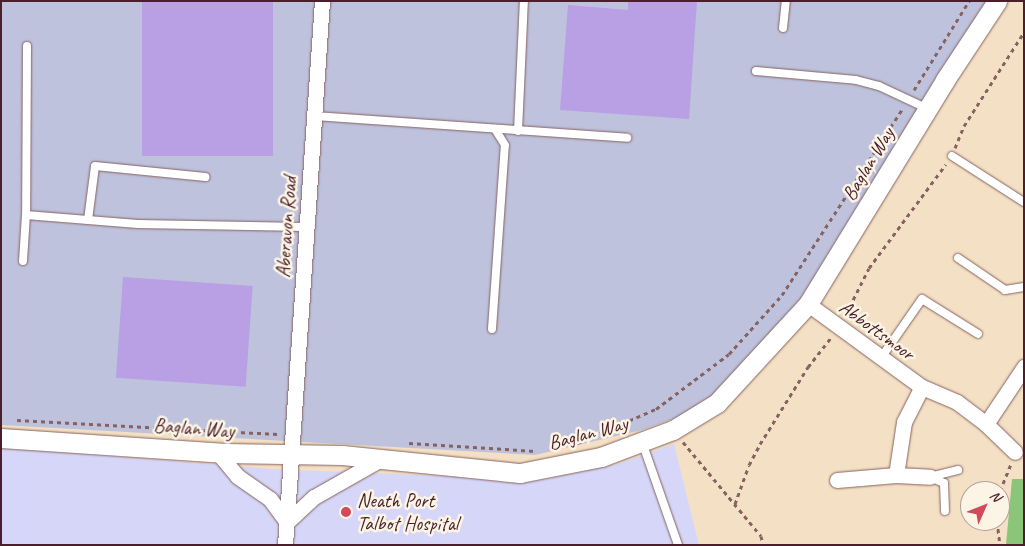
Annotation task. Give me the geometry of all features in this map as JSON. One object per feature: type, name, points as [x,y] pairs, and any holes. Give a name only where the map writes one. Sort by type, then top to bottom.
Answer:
[{"type":"street","name":"Aberavon Road","points":[[285,545],[294,435],[322,1]]},
{"type":"street","name":"Baglan Way","points":[[1,438],[218,453],[342,456],[520,473],[601,458],[673,430],[717,403],[808,304],[997,1]]},
{"type":"street","name":"Abbottsmoor","points":[[808,304],[922,387],[957,402],[986,424],[1015,452]]},
{"type":"street","points":[[986,424],[1024,367]]},
{"type":"street","name":"Abbottsmoor","points":[[896,475],[904,422],[922,387]]},
{"type":"street","points":[[218,453],[237,476],[270,499],[287,522],[314,497],[381,459]]},
{"type":"street","points":[[837,480],[896,475],[930,477]]},
{"type":"lane","points":[[518,130],[524,1]]},
{"type":"lane","points":[[784,28],[786,1]]},
{"type":"lane","points":[[23,261],[26,215],[28,46]]},
{"type":"lane","points":[[756,71],[856,80],[878,86],[928,109]]},
{"type":"lane","points":[[315,116],[627,138]]},
{"type":"lane","points":[[492,329],[505,145],[495,129]]},
{"type":"lane","points":[[952,156],[1024,202]]},
{"type":"lane","points":[[88,220],[95,166],[205,177]]},
{"type":"lane","points":[[26,215],[138,224],[306,227]]},
{"type":"lane","points":[[958,258],[1005,290],[1024,287]]},
{"type":"lane","points":[[881,358],[922,299],[978,334]]},
{"type":"lane","points":[[642,442],[678,545]]},
{"type":"lane","points":[[930,477],[958,470]]},
{"type":"lane","points":[[930,477],[944,483],[945,511]]},
{"type":"path","points":[[577,443],[656,410],[729,354],[782,295],[908,100],[969,1]]},
{"type":"path","points":[[735,504],[749,465],[760,444],[808,367],[840,328],[869,268],[952,156],[964,126],[1024,32]]},
{"type":"path","points":[[8,420],[294,435]]},
{"type":"path","points":[[673,430],[761,536],[763,545]]},
{"type":"path","points":[[408,443],[533,452],[542,450]]},
{"type":"path","points":[[1004,481],[1015,452]]},
{"type":"path","points":[[998,531],[1000,545]]},
{"type":"shaded area","points":[[1,1],[997,1],[808,304],[717,403],[642,430],[535,455],[1,425]]},
{"type":"shaded area","name":"Neath Port Talbot Hospital","points":[[674,444],[699,545],[1,545],[1,447],[273,469],[540,480],[618,464]]},
{"type":"green space","points":[[1012,479],[1024,479],[1024,545],[1006,545],[1007,531],[1010,531]]},
{"type":"building","points":[[142,1],[273,1],[273,156],[142,156]]},
{"type":"building","points":[[628,1],[697,1],[689,119],[560,110],[568,5],[628,10]]},
{"type":"building","points":[[123,277],[253,286],[246,387],[116,378]]},
{"type":"place","name":"Neath Port Talbot Hospital","points":[[346,512]]}]
